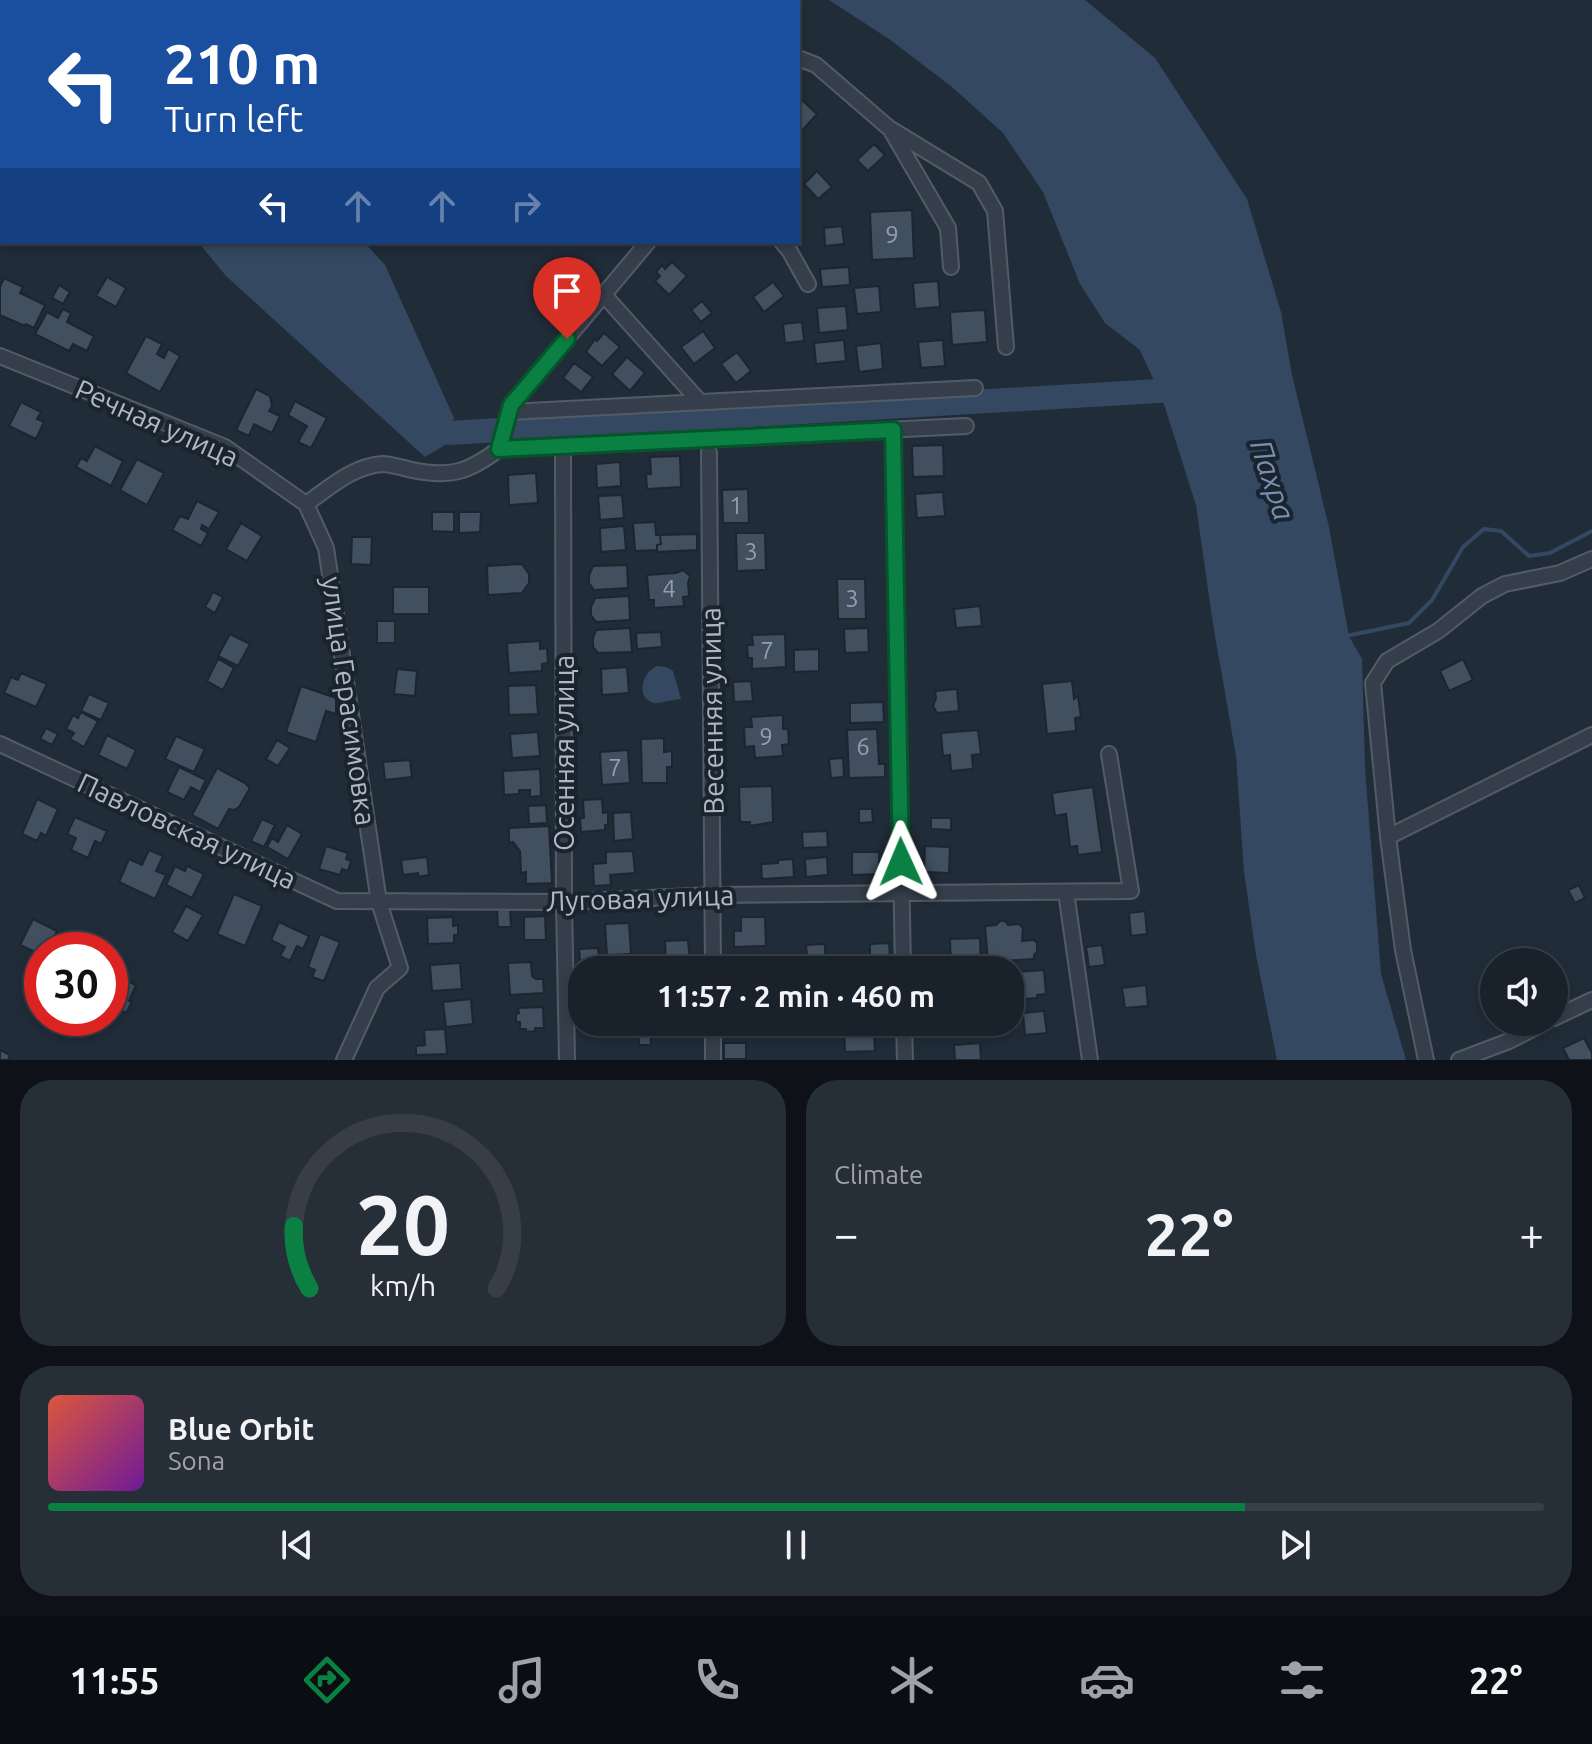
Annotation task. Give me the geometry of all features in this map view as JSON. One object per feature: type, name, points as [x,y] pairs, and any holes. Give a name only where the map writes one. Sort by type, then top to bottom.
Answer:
[{"type":"street","points":[[800,59],[816,65],[889,128],[979,183],[995,211],[1006,347]]},
{"type":"street","points":[[889,128],[948,228],[951,267]]},
{"type":"street","points":[[499,449],[511,405],[646,244]]},
{"type":"street","points":[[784,244],[808,284]]},
{"type":"street","points":[[604,295],[700,402]]},
{"type":"street","name":"Речная улица","points":[[0,356],[225,447],[306,504]]},
{"type":"street","points":[[509,412],[975,388]]},
{"type":"street","points":[[306,504],[352,472],[383,464],[431,474],[466,470],[499,449],[966,426]]},
{"type":"street","points":[[893,430],[903,956]]},
{"type":"street","name":"Осенняя улица","points":[[563,446],[567,1060]]},
{"type":"street","name":"Весенняя улица","points":[[709,452],[713,956]]},
{"type":"street","name":"улица Герасимовка","points":[[306,504],[326,548],[379,902],[400,968],[377,988],[344,1060]]},
{"type":"street","points":[[1426,1060],[1403,950],[1373,683],[1387,661],[1438,631],[1482,596],[1505,584],[1560,573],[1592,559]]},
{"type":"street","points":[[1388,837],[1592,735]]},
{"type":"street","name":"Павловская улица","points":[[0,744],[337,901],[379,902]]},
{"type":"street","name":"Луговая улица","points":[[379,902],[564,902],[714,895],[1131,891],[1109,754]]},
{"type":"street","points":[[1066,892],[1090,1060]]},
{"type":"street","points":[[1568,1011],[1592,1000]]},
{"type":"street","points":[[713,1036],[713,1060]]},
{"type":"street","points":[[904,1036],[905,1060]]},
{"type":"street","points":[[1459,1060],[1519,1036]]},
{"type":"water","name":"Пахра","points":[[829,0],[1085,0],[1155,58],[1247,199],[1281,312],[1292,375],[1329,527],[1349,636],[1362,659],[1365,768],[1381,974],[1406,1060],[1277,1060],[1256,955],[1244,872],[1236,756],[1196,505],[1162,398],[1140,350],[1105,323],[1080,284],[1043,192],[1003,133],[952,87],[889,39]]},
{"type":"water","points":[[200,244],[366,244],[385,265],[454,418],[445,445],[425,457],[226,276]]},
{"type":"water","points":[[657,666],[673,671],[681,699],[654,703],[644,696],[644,679]]},
{"type":"building","points":[[800,100],[817,114],[800,133]]},
{"type":"building","points":[[874,144],[885,155],[868,171],[857,160]]},
{"type":"building","points":[[817,171],[832,187],[818,199],[804,184]]},
{"type":"building","points":[[912,210],[914,258],[872,260],[870,212]]},
{"type":"building","points":[[842,226],[844,244],[825,246],[824,228]]},
{"type":"building","points":[[672,262],[687,276],[669,295],[655,281],[660,276],[656,272],[662,265],[665,269]]},
{"type":"building","points":[[849,267],[850,285],[822,287],[820,269]]},
{"type":"building","points":[[107,277],[126,288],[116,307],[96,296]]},
{"type":"building","points":[[4,278],[23,287],[20,293],[45,305],[34,328],[0,315],[0,287]]},
{"type":"building","points":[[938,281],[940,307],[915,309],[913,283]]},
{"type":"building","points":[[773,282],[784,296],[764,312],[753,297]]},
{"type":"building","points":[[59,285],[70,292],[63,304],[52,298]]},
{"type":"building","points":[[879,286],[881,312],[857,314],[854,288]]},
{"type":"building","points":[[702,301],[712,313],[701,322],[691,310]]},
{"type":"building","points":[[846,306],[848,330],[819,333],[817,308]]},
{"type":"building","points":[[63,309],[71,313],[67,322],[94,336],[87,351],[73,344],[69,351],[35,334],[47,312],[58,318]]},
{"type":"building","points":[[985,310],[987,342],[952,345],[950,312]]},
{"type":"building","points":[[802,322],[804,341],[785,343],[783,324]]},
{"type":"building","points":[[703,331],[715,348],[694,364],[681,347]]},
{"type":"building","points":[[604,333],[620,347],[602,366],[586,352],[595,339],[597,341]]},
{"type":"building","points":[[146,336],[162,344],[157,354],[164,358],[168,349],[180,356],[160,392],[126,373]]},
{"type":"building","points":[[844,340],[846,361],[816,364],[814,343]]},
{"type":"building","points":[[943,340],[945,366],[921,368],[918,342]]},
{"type":"building","points":[[881,343],[883,369],[859,372],[856,346]]},
{"type":"building","points":[[737,352],[751,371],[736,383],[721,364]]},
{"type":"building","points":[[627,357],[645,373],[630,391],[612,374]]},
{"type":"building","points":[[574,363],[593,377],[581,392],[563,378]]},
{"type":"building","points":[[256,389],[270,396],[272,406],[269,411],[280,416],[272,433],[254,424],[249,436],[236,430]]},
{"type":"building","points":[[295,401],[327,418],[311,448],[298,442],[307,426],[288,415]]},
{"type":"building","points":[[21,402],[41,412],[37,419],[44,422],[36,439],[9,426]]},
{"type":"building","points":[[943,445],[944,476],[913,477],[912,446]]},
{"type":"building","points":[[95,446],[123,461],[111,486],[76,467],[81,458],[87,461]]},
{"type":"building","points":[[680,456],[681,487],[647,489],[646,474],[651,474],[650,457]]},
{"type":"building","points":[[137,459],[164,473],[147,505],[120,490]]},
{"type":"building","points":[[620,462],[621,486],[597,488],[596,464]]},
{"type":"building","points":[[536,473],[538,503],[509,505],[508,475]]},
{"type":"building","points":[[748,489],[749,523],[723,523],[722,490]]},
{"type":"building","points":[[943,492],[945,516],[917,518],[915,494]]},
{"type":"building","points":[[622,495],[624,518],[600,520],[598,496]]},
{"type":"building","points":[[197,501],[219,512],[209,529],[202,525],[201,529],[208,533],[201,546],[172,530],[180,516],[188,519]]},
{"type":"building","points":[[432,512],[454,512],[454,532],[432,531]]},
{"type":"building","points":[[459,512],[481,512],[480,532],[459,533]]},
{"type":"building","points":[[655,522],[656,535],[660,535],[661,544],[657,545],[657,550],[635,551],[633,523]]},
{"type":"building","points":[[241,523],[262,536],[247,561],[226,549]]},
{"type":"building","points":[[624,526],[626,550],[601,552],[600,528]]},
{"type":"building","points":[[736,533],[765,533],[766,570],[737,571]]},
{"type":"building","points":[[697,534],[697,550],[657,552],[657,545],[661,544],[660,535]]},
{"type":"building","points":[[352,537],[372,537],[371,565],[351,564]]},
{"type":"building","points":[[522,564],[529,574],[529,583],[522,593],[488,595],[487,566]]},
{"type":"building","points":[[627,565],[628,588],[594,590],[589,583],[593,566]]},
{"type":"building","points":[[683,570],[690,576],[689,596],[683,597],[684,606],[654,608],[654,600],[649,600],[647,575]]},
{"type":"building","points":[[837,579],[865,579],[866,619],[838,619]]},
{"type":"building","points":[[393,587],[429,587],[429,614],[393,614]]},
{"type":"building","points":[[213,592],[223,597],[215,613],[205,607]]},
{"type":"building","points":[[629,596],[630,620],[596,622],[591,615],[595,598]]},
{"type":"building","points":[[980,606],[982,626],[956,628],[954,609]]},
{"type":"building","points":[[377,621],[395,621],[395,643],[377,643]]},
{"type":"building","points":[[630,628],[632,652],[598,653],[593,647],[596,630]]},
{"type":"building","points":[[868,628],[869,652],[845,653],[844,629]]},
{"type":"building","points":[[661,632],[662,647],[637,649],[636,633]]},
{"type":"building","points":[[230,634],[250,644],[238,666],[218,656]]},
{"type":"building","points":[[785,634],[786,667],[752,669],[747,645],[753,645],[752,635]]},
{"type":"building","points":[[540,641],[540,649],[547,648],[548,663],[542,664],[542,671],[509,673],[507,643]]},
{"type":"building","points":[[819,649],[819,671],[794,672],[794,650]]},
{"type":"building","points":[[218,659],[234,668],[223,690],[207,681]]},
{"type":"building","points":[[1463,659],[1473,680],[1449,691],[1440,671]]},
{"type":"building","points":[[627,667],[629,693],[602,695],[601,669]]},
{"type":"building","points":[[397,669],[417,671],[415,696],[394,694]]},
{"type":"building","points":[[21,673],[47,684],[36,707],[4,693],[11,677],[18,680]]},
{"type":"building","points":[[751,681],[753,701],[734,702],[733,682]]},
{"type":"building","points":[[1072,681],[1074,699],[1078,696],[1081,717],[1075,718],[1076,731],[1047,734],[1042,684]]},
{"type":"building","points":[[536,685],[538,714],[509,715],[508,686]]},
{"type":"building","points":[[301,686],[336,698],[336,714],[326,711],[316,742],[286,732]]},
{"type":"building","points":[[957,689],[959,711],[937,713],[933,706],[935,691]]},
{"type":"building","points":[[89,694],[109,703],[101,720],[81,711]]},
{"type":"building","points":[[883,702],[884,722],[850,723],[850,703]]},
{"type":"building","points":[[81,712],[98,721],[84,747],[70,739],[74,733],[66,729],[73,715],[78,718]]},
{"type":"building","points":[[783,715],[783,729],[788,729],[789,744],[782,745],[783,756],[755,758],[754,746],[745,747],[744,727],[752,727],[751,717]]},
{"type":"building","points":[[46,728],[58,734],[52,745],[40,739]]},
{"type":"building","points":[[877,729],[879,764],[885,764],[885,777],[849,778],[847,730]]},
{"type":"building","points":[[978,730],[981,754],[972,755],[973,769],[951,771],[950,755],[943,756],[941,733]]},
{"type":"building","points":[[538,732],[540,756],[512,758],[510,734]]},
{"type":"building","points":[[107,735],[136,750],[127,769],[98,755]]},
{"type":"building","points":[[176,736],[205,749],[194,772],[165,759]]},
{"type":"building","points":[[664,738],[664,752],[672,751],[672,767],[667,767],[667,783],[642,783],[641,739]]},
{"type":"building","points":[[277,740],[290,748],[278,766],[266,759]]},
{"type":"building","points":[[628,750],[630,783],[602,785],[600,752]]},
{"type":"building","points":[[843,758],[844,777],[831,778],[829,759]]},
{"type":"building","points":[[410,760],[412,777],[385,780],[383,762]]},
{"type":"building","points":[[179,767],[206,780],[200,792],[191,787],[184,800],[167,792]]},
{"type":"building","points":[[217,768],[250,788],[239,807],[229,809],[218,829],[192,815]]},
{"type":"building","points":[[540,769],[541,796],[530,797],[530,790],[504,795],[503,771]]},
{"type":"building","points":[[772,786],[773,822],[750,826],[750,822],[740,822],[739,787]]},
{"type":"building","points":[[1093,787],[1102,852],[1078,855],[1077,846],[1070,847],[1066,814],[1055,816],[1052,793]]},
{"type":"building","points":[[37,799],[58,809],[46,836],[41,833],[37,841],[22,834]]},
{"type":"building","points":[[602,799],[603,813],[608,812],[605,830],[581,832],[583,800]]},
{"type":"building","points":[[546,805],[547,823],[529,824],[528,806]]},
{"type":"building","points":[[859,809],[872,809],[873,822],[859,823]]},
{"type":"building","points":[[631,812],[633,839],[614,841],[613,813]]},
{"type":"building","points":[[75,817],[107,831],[101,844],[95,841],[88,858],[71,850],[76,838],[67,834]]},
{"type":"building","points":[[931,818],[951,818],[951,830],[931,829]]},
{"type":"building","points":[[262,819],[275,825],[264,847],[251,841]]},
{"type":"building","points":[[287,825],[302,834],[288,859],[267,847],[272,838],[278,842]]},
{"type":"building","points":[[549,826],[552,883],[526,884],[526,872],[521,873],[520,851],[513,842],[509,843],[509,828]]},
{"type":"building","points":[[827,831],[828,847],[803,848],[802,832]]},
{"type":"building","points":[[326,846],[348,853],[346,859],[351,861],[348,871],[342,869],[340,875],[319,869]]},
{"type":"building","points":[[925,846],[950,847],[949,873],[924,872]]},
{"type":"building","points":[[149,850],[163,856],[156,871],[166,875],[155,899],[119,882],[129,859],[142,865]]},
{"type":"building","points":[[633,851],[635,873],[610,875],[611,885],[594,886],[593,864],[606,863],[606,852]]},
{"type":"building","points":[[852,852],[879,852],[880,874],[852,875]]},
{"type":"building","points":[[427,857],[429,875],[403,875],[401,860]]},
{"type":"building","points":[[827,857],[828,875],[806,877],[805,859]]},
{"type":"building","points":[[793,859],[794,877],[762,879],[761,864]]},
{"type":"building","points":[[175,866],[185,871],[187,866],[204,874],[192,898],[166,885]]},
{"type":"building","points":[[1579,885],[1585,898],[1575,903],[1568,890]]},
{"type":"building","points":[[234,894],[262,906],[245,946],[217,934]]},
{"type":"building","points":[[186,906],[203,915],[188,941],[172,932]]},
{"type":"building","points":[[510,909],[511,927],[498,927],[497,910]]},
{"type":"building","points":[[1145,911],[1147,934],[1131,936],[1129,913]]},
{"type":"building","points":[[545,916],[546,940],[524,940],[524,917]]},
{"type":"building","points":[[453,917],[453,926],[458,925],[454,943],[428,944],[427,918]]},
{"type":"building","points":[[741,917],[765,917],[766,946],[734,947],[734,931],[741,931]]},
{"type":"building","points":[[33,919],[57,931],[57,932],[26,932]]},
{"type":"building","points":[[1000,921],[1008,925],[1019,924],[1023,928],[1022,941],[1034,940],[1037,943],[1034,959],[988,956],[985,926],[996,925]]},
{"type":"building","points":[[279,922],[309,936],[303,949],[297,946],[290,961],[280,956],[285,947],[271,940]]},
{"type":"building","points":[[629,923],[631,954],[607,955],[605,924]]},
{"type":"building","points":[[320,934],[340,942],[324,981],[312,977],[315,970],[308,967]]},
{"type":"building","points":[[980,938],[981,956],[951,956],[950,939]]},
{"type":"building","points":[[688,940],[689,956],[666,956],[665,941]]},
{"type":"building","points":[[889,943],[890,956],[870,956],[870,944]]},
{"type":"building","points":[[825,944],[825,955],[807,955],[806,945]]},
{"type":"building","points":[[1102,945],[1105,965],[1089,967],[1086,947]]},
{"type":"building","points":[[598,948],[599,956],[580,956],[579,949]]},
{"type":"building","points":[[531,962],[532,976],[543,979],[544,993],[510,995],[508,963]]},
{"type":"building","points":[[460,963],[462,989],[432,991],[430,965]]},
{"type":"building","points":[[1044,970],[1046,994],[1025,999],[1024,971]]},
{"type":"building","points":[[128,981],[136,985],[129,1001],[132,1002],[128,1009]]},
{"type":"building","points":[[1146,985],[1148,1006],[1125,1008],[1122,988]]},
{"type":"building","points":[[471,999],[473,1024],[446,1027],[443,1002]]},
{"type":"building","points":[[543,1007],[544,1028],[526,1032],[526,1029],[520,1029],[520,1022],[516,1022],[518,1008]]},
{"type":"building","points":[[1044,1011],[1047,1033],[1025,1035],[1024,1013]]},
{"type":"building","points":[[445,1029],[447,1054],[416,1055],[416,1046],[425,1045],[424,1030]]},
{"type":"building","points":[[639,1036],[650,1036],[651,1045],[639,1045]]},
{"type":"building","points":[[844,1036],[874,1036],[875,1051],[845,1052]]},
{"type":"building","points":[[1584,1038],[1592,1060],[1569,1060],[1563,1048]]},
{"type":"building","points":[[724,1043],[746,1043],[746,1059],[724,1059]]},
{"type":"building","points":[[980,1043],[981,1060],[955,1060],[954,1045]]},
{"type":"building","points":[[0,1050],[10,1055],[8,1060],[0,1060]]},
{"type":"waterway","points":[[449,433],[1190,387]]},
{"type":"waterway","points":[[1346,636],[1409,623],[1432,600],[1463,547],[1484,529],[1501,531],[1529,556],[1550,553],[1592,531]]},
{"type":"route","points":[[567,339],[511,405],[499,449],[893,430],[901,862]]}]
